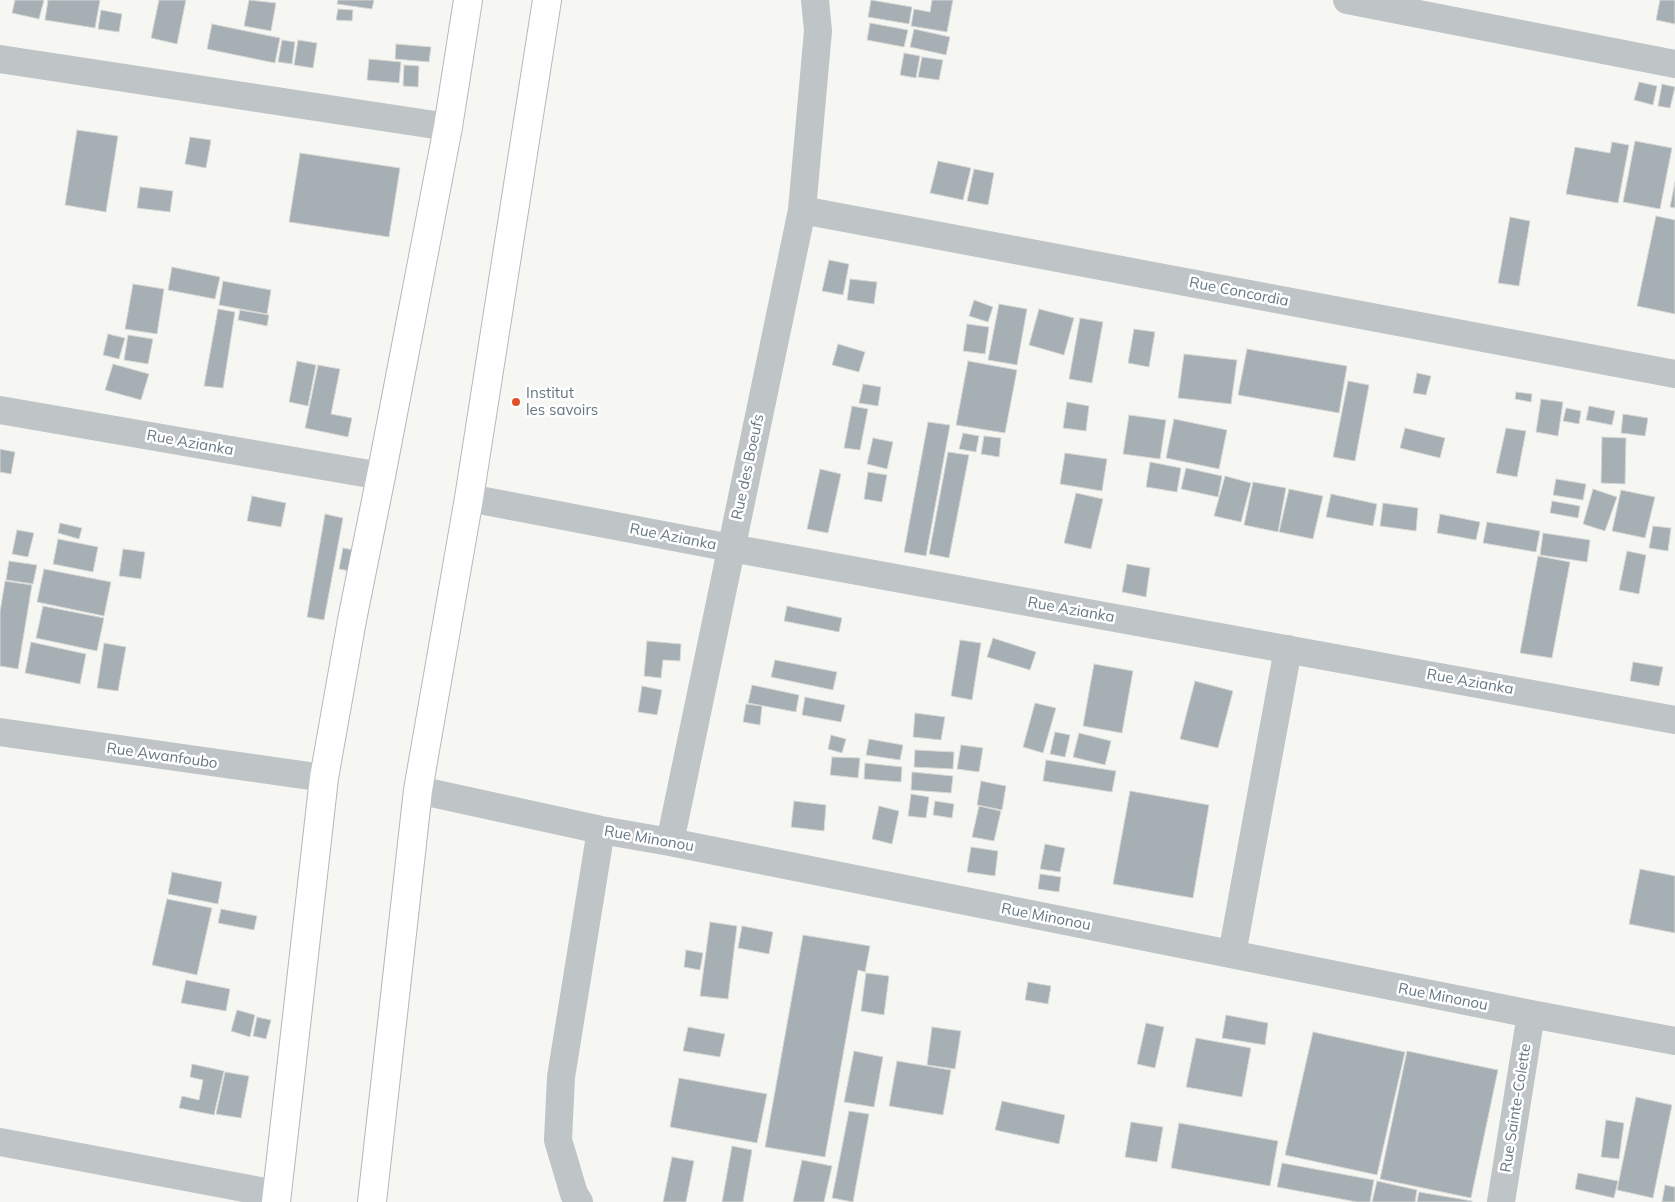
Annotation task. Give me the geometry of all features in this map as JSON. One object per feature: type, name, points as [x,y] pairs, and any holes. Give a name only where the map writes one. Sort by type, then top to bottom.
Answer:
[{"type":"main road","points":[[276,1198],[324,778],[352,620],[448,127],[468,0]]},
{"type":"main road","points":[[372,1202],[418,790],[468,498],[547,0]]},
{"type":"street","name":"Rue des Boeufs","points":[[670,842],[802,210],[818,31],[815,0]]},
{"type":"street","points":[[1347,0],[1675,64]]},
{"type":"street","points":[[0,59],[448,127]]},
{"type":"street","name":"Rue Concordia","points":[[802,210],[1675,374]]},
{"type":"street","name":"Rue Azianka","points":[[0,410],[381,476]]},
{"type":"street","name":"Rue Azianka","points":[[468,498],[731,548],[1675,720]]},
{"type":"street","points":[[1232,954],[1288,649]]},
{"type":"street","name":"Rue Awanfoubo","points":[[0,732],[324,778]]},
{"type":"street","name":"Rue Minonou","points":[[418,790],[601,830],[670,842],[1675,1041]]},
{"type":"street","points":[[579,1202],[574,1194],[558,1140],[561,1077],[601,830]]},
{"type":"street","name":"Rue Sainte-Colette","points":[[1501,1202],[1532,1014]]},
{"type":"street","points":[[0,1142],[276,1198]]},
{"type":"building","points":[[15,0],[44,0],[39,19],[12,13]]},
{"type":"building","points":[[48,0],[100,0],[95,28],[45,20]]},
{"type":"building","points":[[159,0],[186,0],[177,44],[151,38]]},
{"type":"building","points":[[249,0],[276,3],[271,31],[244,26]]},
{"type":"building","points":[[338,0],[374,0],[372,9],[337,4]]},
{"type":"building","points":[[871,0],[912,7],[909,24],[868,17]]},
{"type":"building","points":[[932,0],[953,0],[947,32],[911,26],[914,9],[930,12]]},
{"type":"building","points":[[1660,0],[1675,0],[1675,24],[1656,20]]},
{"type":"building","points":[[338,9],[353,10],[352,21],[336,20]]},
{"type":"building","points":[[101,10],[122,14],[119,32],[98,29]]},
{"type":"building","points":[[870,23],[908,30],[904,47],[867,40]]},
{"type":"building","points":[[212,24],[280,38],[275,63],[207,49]]},
{"type":"building","points":[[914,29],[950,37],[946,55],[910,47]]},
{"type":"building","points":[[282,40],[295,42],[292,64],[278,62]]},
{"type":"building","points":[[298,40],[317,43],[313,68],[294,65]]},
{"type":"building","points":[[396,44],[431,47],[429,62],[395,59]]},
{"type":"building","points":[[904,53],[920,56],[916,78],[900,75]]},
{"type":"building","points":[[922,57],[943,60],[939,80],[918,77]]},
{"type":"building","points":[[369,59],[401,62],[399,83],[367,80]]},
{"type":"building","points":[[404,65],[419,66],[418,87],[403,86]]},
{"type":"building","points":[[1639,82],[1657,86],[1653,105],[1634,100]]},
{"type":"building","points":[[1662,84],[1675,87],[1670,108],[1658,106]]},
{"type":"building","points":[[77,130],[118,136],[106,212],[65,205]]},
{"type":"building","points":[[190,137],[211,140],[206,168],[185,164]]},
{"type":"building","points":[[1635,141],[1672,148],[1660,209],[1623,202]]},
{"type":"building","points":[[1612,142],[1629,145],[1618,203],[1566,194],[1575,147],[1610,153]]},
{"type":"building","points":[[300,153],[400,168],[389,237],[289,222]]},
{"type":"building","points":[[938,161],[971,168],[963,200],[930,193]]},
{"type":"building","points":[[974,169],[994,173],[988,205],[967,201]]},
{"type":"building","points":[[1675,182],[1675,208],[1670,207]]},
{"type":"building","points":[[140,187],[173,191],[170,212],[137,208]]},
{"type":"building","points":[[1656,216],[1675,220],[1675,314],[1637,306]]},
{"type":"building","points":[[1510,217],[1530,221],[1519,286],[1498,283]]},
{"type":"building","points":[[829,260],[849,264],[843,295],[822,291]]},
{"type":"building","points":[[172,267],[220,277],[215,299],[168,290]]},
{"type":"building","points":[[850,279],[877,282],[874,304],[847,300]]},
{"type":"building","points":[[223,281],[271,290],[267,314],[219,305]]},
{"type":"building","points":[[133,284],[164,289],[157,334],[125,329]]},
{"type":"building","points":[[974,300],[993,307],[988,322],[969,316]]},
{"type":"building","points":[[999,304],[1027,309],[1017,365],[988,360]]},
{"type":"building","points":[[218,309],[235,312],[223,388],[204,386]]},
{"type":"building","points":[[1039,309],[1074,318],[1064,355],[1029,345]]},
{"type":"building","points":[[240,310],[269,315],[267,326],[238,320]]},
{"type":"building","points":[[1080,318],[1103,322],[1092,383],[1069,379]]},
{"type":"building","points":[[967,324],[989,327],[985,354],[963,351]]},
{"type":"building","points":[[1134,329],[1155,332],[1149,367],[1128,363]]},
{"type":"building","points":[[108,334],[125,338],[119,359],[103,355]]},
{"type":"building","points":[[128,335],[153,339],[148,364],[124,360]]},
{"type":"building","points":[[838,344],[865,352],[859,372],[832,365]]},
{"type":"building","points":[[1247,349],[1347,366],[1339,413],[1238,395]]},
{"type":"building","points":[[1184,354],[1237,360],[1231,404],[1178,398]]},
{"type":"building","points":[[297,361],[316,365],[308,406],[289,402]]},
{"type":"building","points":[[968,361],[1017,370],[1005,433],[956,425]]},
{"type":"building","points":[[113,364],[149,374],[141,400],[105,390]]},
{"type":"building","points":[[318,365],[340,369],[331,414],[352,418],[348,437],[305,428]]},
{"type":"building","points":[[1417,373],[1431,376],[1426,395],[1413,393]]},
{"type":"building","points":[[1348,381],[1369,385],[1355,461],[1333,457]]},
{"type":"building","points":[[863,384],[881,387],[878,406],[859,403]]},
{"type":"building","points":[[1516,392],[1532,394],[1531,402],[1515,399]]},
{"type":"building","points":[[1541,399],[1563,402],[1558,436],[1536,432]]},
{"type":"building","points":[[1067,402],[1089,406],[1086,431],[1063,428]]},
{"type":"building","points":[[852,406],[868,409],[860,450],[844,448]]},
{"type":"building","points":[[1589,406],[1615,411],[1612,425],[1586,420]]},
{"type":"building","points":[[1566,408],[1581,411],[1579,424],[1563,421]]},
{"type":"building","points":[[1623,414],[1648,418],[1645,436],[1621,433]]},
{"type":"building","points":[[1129,415],[1166,420],[1160,459],[1123,454]]},
{"type":"building","points":[[1174,419],[1227,430],[1219,469],[1166,458]]},
{"type":"building","points":[[928,422],[950,425],[926,556],[904,552]]},
{"type":"building","points":[[1405,428],[1445,438],[1440,458],[1400,448]]},
{"type":"building","points":[[1506,428],[1526,431],[1517,477],[1496,473]]},
{"type":"building","points":[[963,433],[979,436],[976,452],[959,449]]},
{"type":"building","points":[[984,436],[1001,438],[999,457],[981,454]]},
{"type":"building","points":[[1602,437],[1626,438],[1625,484],[1601,483]]},
{"type":"building","points":[[873,438],[893,442],[887,469],[867,464]]},
{"type":"building","points":[[0,449],[15,452],[11,474],[0,472]]},
{"type":"building","points":[[948,452],[969,455],[949,558],[929,554]]},
{"type":"building","points":[[1065,453],[1107,459],[1102,491],[1060,484]]},
{"type":"building","points":[[1150,462],[1181,468],[1177,492],[1146,487]]},
{"type":"building","points":[[1186,468],[1222,476],[1218,497],[1181,489]]},
{"type":"building","points":[[820,469],[841,474],[828,533],[807,529]]},
{"type":"building","points":[[868,472],[887,475],[882,502],[864,499]]},
{"type":"building","points":[[1225,476],[1251,483],[1241,522],[1214,516]]},
{"type":"building","points":[[1556,479],[1586,484],[1583,500],[1553,495]]},
{"type":"building","points":[[1253,482],[1286,488],[1278,532],[1244,525]]},
{"type":"building","points":[[1289,489],[1323,496],[1313,539],[1279,532]]},
{"type":"building","points":[[1593,489],[1617,497],[1605,531],[1583,524]]},
{"type":"building","points":[[1621,490],[1655,497],[1645,538],[1612,531]]},
{"type":"building","points":[[1076,493],[1103,499],[1091,549],[1064,543]]},
{"type":"building","points":[[1331,494],[1377,504],[1373,526],[1326,517]]},
{"type":"building","points":[[252,496],[286,503],[281,527],[247,521]]},
{"type":"building","points":[[1552,501],[1580,506],[1578,518],[1550,513]]},
{"type":"building","points":[[1383,503],[1418,508],[1416,531],[1380,526]]},
{"type":"building","points":[[325,514],[343,518],[324,620],[307,617]]},
{"type":"building","points":[[1440,514],[1480,522],[1476,540],[1437,533]]},
{"type":"building","points":[[1487,522],[1540,531],[1536,552],[1483,543]]},
{"type":"building","points":[[60,523],[82,528],[79,539],[58,533]]},
{"type":"building","points":[[1653,526],[1671,528],[1668,551],[1649,548]]},
{"type":"building","points":[[17,530],[34,533],[28,557],[12,554]]},
{"type":"building","points":[[1543,533],[1590,540],[1587,562],[1540,555]]},
{"type":"building","points":[[58,539],[98,547],[93,572],[53,564]]},
{"type":"building","points":[[343,548],[354,550],[350,571],[339,569]]},
{"type":"building","points":[[123,549],[145,552],[141,579],[119,576]]},
{"type":"building","points":[[1627,551],[1646,555],[1639,594],[1619,590]]},
{"type":"building","points":[[1538,556],[1570,562],[1552,658],[1520,653]]},
{"type":"building","points":[[9,561],[37,565],[33,584],[6,580]]},
{"type":"building","points":[[1127,564],[1150,568],[1146,597],[1122,592]]},
{"type":"building","points":[[44,569],[111,582],[104,616],[37,602]]},
{"type":"building","points":[[5,581],[32,585],[18,669],[0,666],[0,612]]},
{"type":"building","points":[[43,606],[104,618],[97,651],[36,638]]},
{"type":"building","points":[[787,606],[842,618],[839,632],[784,621]]},
{"type":"building","points":[[993,638],[1036,652],[1030,670],[987,657]]},
{"type":"building","points":[[960,640],[981,643],[972,700],[951,696]]},
{"type":"building","points":[[647,641],[681,644],[680,661],[663,660],[661,678],[644,676]]},
{"type":"building","points":[[31,642],[86,654],[80,684],[25,673]]},
{"type":"building","points":[[104,643],[126,647],[118,691],[97,688]]},
{"type":"building","points":[[775,660],[837,672],[833,690],[771,677]]},
{"type":"building","points":[[1633,662],[1663,667],[1659,686],[1630,681]]},
{"type":"building","points":[[1094,664],[1133,671],[1122,733],[1083,726]]},
{"type":"building","points":[[1195,681],[1233,691],[1218,748],[1180,739]]},
{"type":"building","points":[[752,685],[799,695],[796,712],[748,703]]},
{"type":"building","points":[[642,686],[662,690],[657,715],[638,712]]},
{"type":"building","points":[[805,697],[845,705],[841,722],[802,715]]},
{"type":"building","points":[[1035,703],[1056,708],[1043,753],[1023,747]]},
{"type":"building","points":[[746,704],[762,706],[760,725],[743,722]]},
{"type":"building","points":[[915,713],[945,717],[941,740],[913,737]]},
{"type":"building","points":[[1055,732],[1070,735],[1065,757],[1050,754]]},
{"type":"building","points":[[1079,733],[1111,741],[1105,765],[1073,757]]},
{"type":"building","points":[[831,735],[846,739],[842,753],[828,749]]},
{"type":"building","points":[[869,739],[903,745],[900,760],[866,755]]},
{"type":"building","points":[[961,745],[983,748],[979,772],[957,769]]},
{"type":"building","points":[[915,750],[954,752],[953,769],[914,767]]},
{"type":"building","points":[[832,757],[860,758],[858,778],[830,775]]},
{"type":"building","points":[[1046,760],[1116,771],[1112,792],[1043,781]]},
{"type":"building","points":[[865,763],[902,767],[901,782],[864,779]]},
{"type":"building","points":[[912,772],[953,776],[951,793],[911,790]]},
{"type":"building","points":[[981,781],[1006,786],[1002,810],[977,805]]},
{"type":"building","points":[[1130,791],[1209,805],[1193,898],[1113,884]]},
{"type":"building","points":[[911,794],[929,797],[926,818],[908,816]]},
{"type":"building","points":[[794,801],[826,805],[824,831],[791,827]]},
{"type":"building","points":[[935,801],[954,804],[952,818],[933,815]]},
{"type":"building","points":[[879,806],[899,811],[892,844],[872,839]]},
{"type":"building","points":[[979,806],[1001,811],[994,841],[972,837]]},
{"type":"building","points":[[1045,844],[1065,848],[1060,872],[1040,869]]},
{"type":"building","points":[[971,847],[998,851],[995,876],[967,872]]},
{"type":"building","points":[[1640,869],[1675,876],[1675,933],[1629,924]]},
{"type":"building","points":[[172,872],[222,882],[218,904],[168,894]]},
{"type":"building","points":[[1040,874],[1061,877],[1059,892],[1038,889]]},
{"type":"building","points":[[167,899],[212,908],[197,975],[152,965]]},
{"type":"building","points":[[221,909],[257,916],[254,930],[218,923]]},
{"type":"building","points":[[710,922],[737,926],[728,999],[700,996]]},
{"type":"building","points":[[742,926],[773,932],[769,954],[738,948]]},
{"type":"building","points":[[803,935],[870,946],[865,972],[858,970],[825,1157],[765,1147]]},
{"type":"building","points":[[686,950],[703,953],[700,970],[684,967]]},
{"type":"building","points":[[866,973],[889,976],[884,1015],[861,1011]]},
{"type":"building","points":[[186,980],[230,989],[226,1011],[181,1003]]},
{"type":"building","points":[[1028,982],[1051,986],[1048,1004],[1025,1000]]},
{"type":"building","points":[[237,1010],[255,1015],[250,1037],[231,1031]]},
{"type":"building","points":[[1226,1015],[1268,1023],[1265,1045],[1222,1038]]},
{"type":"building","points":[[257,1017],[271,1020],[266,1039],[253,1036]]},
{"type":"building","points":[[1146,1023],[1164,1027],[1155,1068],[1137,1064]]},
{"type":"building","points":[[688,1027],[725,1034],[720,1057],[683,1051]]},
{"type":"building","points":[[932,1027],[961,1031],[955,1069],[927,1065]]},
{"type":"building","points":[[1313,1032],[1405,1052],[1377,1175],[1285,1155]]},
{"type":"building","points":[[1196,1038],[1251,1048],[1242,1097],[1186,1087]]},
{"type":"building","points":[[854,1051],[883,1057],[874,1107],[844,1102]]},
{"type":"building","points":[[1407,1051],[1498,1070],[1471,1198],[1380,1179]]},
{"type":"building","points":[[897,1061],[951,1070],[943,1115],[889,1106]]},
{"type":"building","points":[[192,1064],[224,1071],[214,1115],[179,1108],[182,1096],[199,1100],[203,1080],[190,1077]]},
{"type":"building","points":[[225,1072],[249,1076],[241,1118],[216,1114]]},
{"type":"building","points":[[679,1078],[767,1094],[757,1143],[670,1127]]},
{"type":"building","points":[[1636,1097],[1672,1105],[1653,1198],[1617,1190]]},
{"type":"building","points":[[1002,1101],[1065,1115],[1059,1144],[995,1130]]},
{"type":"building","points":[[849,1111],[869,1114],[853,1202],[832,1198]]},
{"type":"building","points":[[1606,1120],[1624,1123],[1619,1159],[1601,1157]]},
{"type":"building","points":[[1131,1122],[1163,1127],[1157,1162],[1125,1157]]},
{"type":"building","points":[[1179,1123],[1278,1141],[1270,1186],[1171,1168]]},
{"type":"building","points":[[732,1146],[752,1150],[743,1202],[722,1202]]},
{"type":"building","points":[[672,1157],[694,1161],[686,1202],[663,1202]]},
{"type":"building","points":[[802,1160],[832,1166],[824,1202],[793,1202]]},
{"type":"building","points":[[1282,1163],[1374,1180],[1370,1202],[1357,1202],[1277,1187]]},
{"type":"building","points":[[1578,1173],[1618,1181],[1614,1198],[1575,1189]]},
{"type":"building","points":[[1377,1181],[1417,1190],[1415,1202],[1372,1202]]},
{"type":"building","points":[[1665,1185],[1675,1187],[1675,1202],[1662,1202]]},
{"type":"building","points":[[1419,1192],[1472,1201],[1472,1202],[1417,1202]]},
{"type":"place","name":"Institut les savoirs","points":[[516,402]]}]
